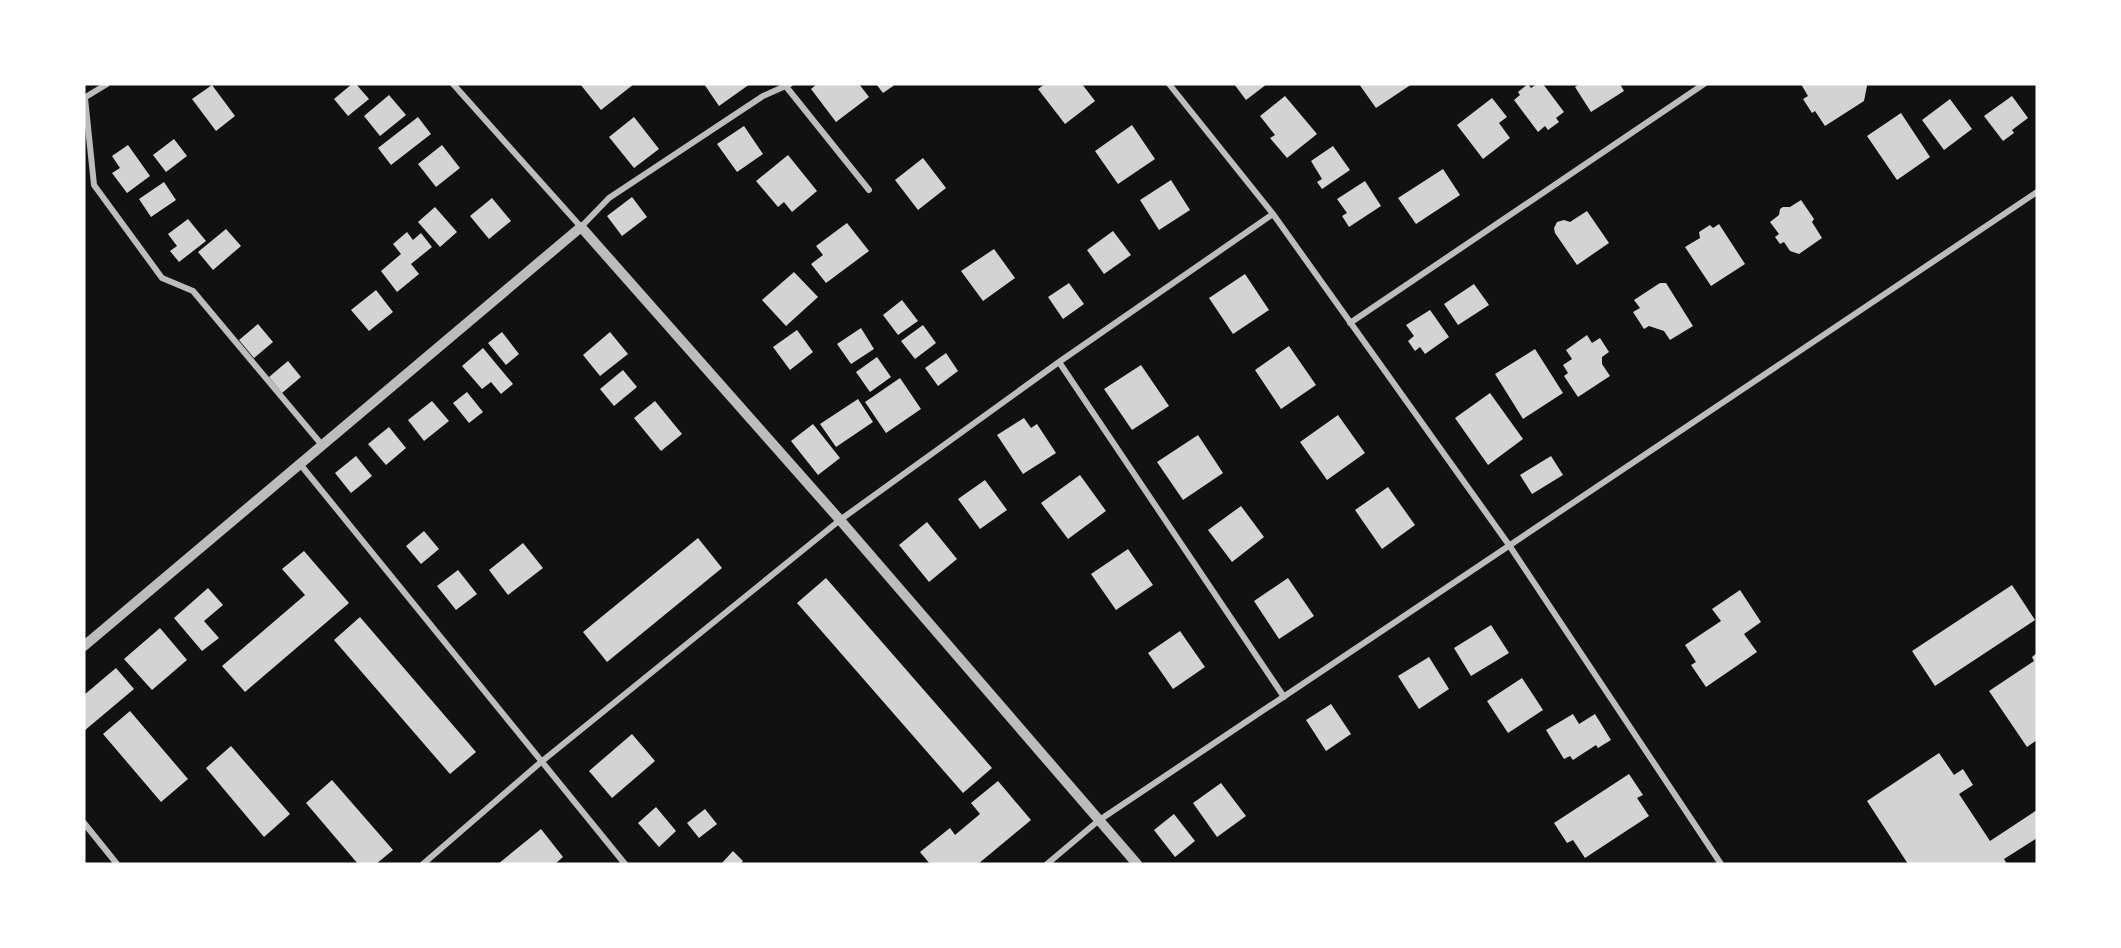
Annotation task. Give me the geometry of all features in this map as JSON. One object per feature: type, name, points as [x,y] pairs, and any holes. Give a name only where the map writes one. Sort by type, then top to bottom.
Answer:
[{"type":"street","points":[[106,84],[84,98],[94,185],[162,278],[193,291],[322,445]]},
{"type":"street","points":[[453,84],[840,520],[1137,864]]},
{"type":"street","points":[[1169,84],[1274,214],[1509,545],[1721,864]]},
{"type":"street","points":[[1350,324],[1704,84]]},
{"type":"street","points":[[84,646],[581,227],[609,198],[763,96],[786,85],[869,190]]},
{"type":"street","points":[[1047,864],[1098,820],[2037,192]]},
{"type":"street","points":[[423,864],[541,762],[840,520],[1059,362],[1274,214]]},
{"type":"street","points":[[1059,362],[1284,697]]},
{"type":"street","points":[[300,464],[625,864]]},
{"type":"street","points":[[84,824],[117,864]]},
{"type":"building","points":[[352,84],[356,84],[369,99],[348,116],[334,99]]},
{"type":"building","points":[[580,84],[634,84],[601,110]]},
{"type":"building","points":[[704,84],[750,84],[719,106]]},
{"type":"building","points":[[817,84],[859,84],[869,97],[836,122],[811,89]]},
{"type":"building","points":[[876,84],[896,84],[883,93]]},
{"type":"building","points":[[1045,84],[1082,84],[1095,101],[1065,124],[1038,89]]},
{"type":"building","points":[[1234,84],[1267,84],[1246,100]]},
{"type":"building","points":[[1359,84],[1412,84],[1376,108]]},
{"type":"building","points":[[1528,84],[1531,88],[1537,84],[1543,84],[1564,112],[1556,118],[1559,122],[1548,130],[1545,126],[1538,132],[1514,100],[1520,95],[1518,92]]},
{"type":"building","points":[[1579,84],[1620,84],[1624,91],[1591,112],[1575,87]]},
{"type":"building","points":[[1801,84],[1866,84],[1867,86],[1864,101],[1825,126],[1815,111],[1812,113],[1803,99],[1808,96]]},
{"type":"building","points":[[212,85],[235,116],[216,131],[192,99]]},
{"type":"building","points":[[389,95],[406,115],[380,136],[364,116]]},
{"type":"building","points":[[1285,96],[1317,134],[1287,158],[1270,138],[1275,135],[1260,116]]},
{"type":"building","points":[[2012,96],[2028,118],[2012,130],[2014,133],[2003,141],[1984,116]]},
{"type":"building","points":[[1492,98],[1507,117],[1499,123],[1510,138],[1483,159],[1457,125]]},
{"type":"building","points":[[1950,99],[1972,129],[1944,150],[1922,120]]},
{"type":"building","points":[[1901,113],[1930,157],[1897,180],[1867,136]]},
{"type":"building","points":[[418,117],[431,134],[391,165],[378,148]]},
{"type":"building","points":[[634,117],[659,149],[634,168],[609,137]]},
{"type":"building","points":[[1132,125],[1155,159],[1118,184],[1095,151]]},
{"type":"building","points":[[744,126],[763,154],[737,172],[717,144]]},
{"type":"building","points":[[174,139],[187,156],[166,172],[153,155]]},
{"type":"building","points":[[128,145],[150,176],[127,193],[112,173],[120,168],[112,156]]},
{"type":"building","points":[[442,145],[460,168],[436,187],[418,164]]},
{"type":"building","points":[[1333,146],[1350,170],[1322,189],[1317,182],[1322,179],[1311,161]]},
{"type":"building","points":[[788,155],[817,191],[792,212],[784,202],[778,207],[756,181]]},
{"type":"building","points":[[923,158],[946,188],[918,210],[895,180]]},
{"type":"building","points":[[1443,169],[1460,195],[1416,224],[1398,198]]},
{"type":"building","points":[[1171,180],[1190,210],[1159,230],[1140,200]]},
{"type":"building","points":[[1365,181],[1381,206],[1349,227],[1342,216],[1347,213],[1337,199]]},
{"type":"building","points":[[164,182],[176,200],[151,217],[139,199]]},
{"type":"building","points":[[632,197],[647,217],[622,236],[607,216]]},
{"type":"building","points":[[492,198],[511,221],[489,239],[470,216]]},
{"type":"building","points":[[1801,200],[1814,219],[1812,222],[1822,238],[1799,254],[1790,251],[1784,242],[1780,244],[1775,237],[1779,234],[1770,222],[1779,215],[1780,209],[1790,207]]},
{"type":"building","points":[[435,207],[457,232],[440,247],[418,222]]},
{"type":"building","points":[[1587,211],[1609,243],[1577,265],[1554,228],[1557,222],[1564,220],[1570,222]]},
{"type":"building","points":[[188,219],[206,241],[179,262],[170,251],[177,246],[168,234]]},
{"type":"building","points":[[847,223],[869,251],[826,283],[811,264],[823,255],[816,246]]},
{"type":"building","points":[[1719,224],[1745,264],[1711,286],[1685,247],[1700,238],[1699,232],[1710,225],[1713,228]]},
{"type":"building","points":[[226,229],[241,246],[213,270],[198,252]]},
{"type":"building","points":[[1113,231],[1131,255],[1104,274],[1087,250]]},
{"type":"building","points":[[407,232],[413,240],[421,233],[432,247],[411,264],[419,274],[397,292],[381,271],[401,254],[393,244]]},
{"type":"building","points":[[994,249],[1015,278],[983,301],[961,271]]},
{"type":"building","points":[[794,272],[818,297],[786,326],[762,300]]},
{"type":"building","points":[[1245,274],[1269,310],[1233,334],[1209,298]]},
{"type":"building","points":[[1069,283],[1084,304],[1063,319],[1048,297]]},
{"type":"building","points":[[1660,283],[1666,283],[1693,326],[1670,340],[1664,331],[1649,326],[1644,329],[1633,312],[1640,308],[1634,300]]},
{"type":"building","points":[[1474,284],[1489,305],[1458,325],[1444,304]]},
{"type":"building","points":[[376,290],[393,312],[369,331],[351,310]]},
{"type":"building","points":[[902,300],[918,321],[898,335],[883,315]]},
{"type":"building","points":[[1430,310],[1449,337],[1425,354],[1420,347],[1415,351],[1408,341],[1414,336],[1406,325]]},
{"type":"building","points":[[258,324],[273,342],[254,358],[239,340]]},
{"type":"building","points":[[923,325],[936,343],[915,359],[901,341]]},
{"type":"building","points":[[861,328],[874,349],[851,364],[837,344]]},
{"type":"building","points":[[797,330],[813,352],[790,370],[773,347]]},
{"type":"building","points":[[502,332],[519,354],[506,365],[488,343]]},
{"type":"building","points":[[610,332],[628,354],[600,376],[583,355]]},
{"type":"building","points":[[1587,335],[1592,343],[1600,338],[1609,352],[1602,357],[1602,364],[1610,376],[1578,397],[1564,376],[1568,373],[1563,365],[1572,359],[1566,350]]},
{"type":"building","points":[[1289,346],[1316,385],[1281,409],[1255,370]]},
{"type":"building","points":[[483,348],[513,384],[501,394],[491,382],[482,389],[462,366]]},
{"type":"building","points":[[1535,349],[1563,393],[1523,419],[1495,374]]},
{"type":"building","points":[[946,353],[958,371],[938,386],[925,368]]},
{"type":"building","points":[[877,357],[891,377],[870,392],[856,372]]},
{"type":"building","points":[[288,361],[301,377],[282,393],[269,377]]},
{"type":"building","points":[[1141,365],[1169,406],[1132,430],[1104,389]]},
{"type":"building","points":[[623,370],[637,387],[614,406],[600,389]]},
{"type":"building","points":[[900,378],[921,409],[886,433],[865,402]]},
{"type":"building","points":[[467,392],[483,412],[469,423],[453,403]]},
{"type":"building","points":[[1490,393],[1523,439],[1488,465],[1455,418]]},
{"type":"building","points":[[858,399],[873,422],[836,447],[820,424]]},
{"type":"building","points":[[432,401],[449,421],[424,441],[408,420]]},
{"type":"building","points":[[655,401],[682,434],[661,451],[634,418]]},
{"type":"building","points":[[1338,415],[1365,453],[1327,480],[1300,442]]},
{"type":"building","points":[[1024,418],[1031,428],[1037,424],[1056,453],[1023,474],[997,435]]},
{"type":"building","points":[[813,424],[840,458],[818,475],[791,441]]},
{"type":"building","points":[[389,427],[406,448],[386,465],[368,444]]},
{"type":"building","points":[[1198,435],[1223,473],[1183,500],[1157,462]]},
{"type":"building","points":[[356,456],[372,476],[351,493],[335,473]]},
{"type":"building","points":[[1551,456],[1563,475],[1532,494],[1520,475]]},
{"type":"building","points":[[1080,475],[1106,511],[1068,539],[1041,503]]},
{"type":"building","points":[[985,480],[1007,510],[980,529],[958,499]]},
{"type":"building","points":[[1388,487],[1415,525],[1382,549],[1355,510]]},
{"type":"building","points":[[1241,506],[1264,537],[1232,562],[1208,530]]},
{"type":"building","points":[[927,522],[957,559],[929,582],[899,545]]},
{"type":"building","points":[[424,531],[439,549],[421,564],[406,546]]},
{"type":"building","points":[[698,538],[722,568],[607,662],[583,632]]},
{"type":"building","points":[[523,543],[543,568],[508,595],[489,570]]},
{"type":"building","points":[[1128,549],[1153,585],[1116,610],[1091,574]]},
{"type":"building","points":[[304,551],[349,603],[245,692],[222,666],[305,595],[282,569]]},
{"type":"building","points":[[458,570],[477,594],[456,610],[437,586]]},
{"type":"building","points":[[826,578],[992,768],[963,793],[797,603]]},
{"type":"building","points":[[1288,578],[1314,616],[1279,639],[1254,601]]},
{"type":"building","points":[[2012,585],[2035,620],[1935,686],[1912,651]]},
{"type":"building","points":[[208,588],[223,605],[204,621],[219,638],[202,651],[174,618]]},
{"type":"building","points":[[1740,590],[1761,622],[1744,634],[1757,652],[1706,687],[1691,665],[1696,662],[1685,645],[1721,621],[1712,609]]},
{"type":"building","points":[[360,617],[476,752],[450,774],[334,640]]},
{"type":"building","points":[[1491,625],[1509,653],[1471,676],[1454,648]]},
{"type":"building","points":[[160,628],[187,660],[152,690],[124,659]]},
{"type":"building","points":[[1180,631],[1205,667],[1173,689],[1148,653]]},
{"type":"building","points":[[2037,653],[2037,740],[2027,747],[1989,691],[2034,661],[2032,657]]},
{"type":"building","points":[[1429,657],[1449,689],[1419,709],[1398,676]]},
{"type":"building","points":[[116,668],[134,689],[84,731],[84,695]]},
{"type":"building","points":[[1522,678],[1543,710],[1508,733],[1487,701]]},
{"type":"building","points":[[1331,704],[1351,734],[1326,751],[1306,720]]},
{"type":"building","points":[[130,711],[188,779],[161,802],[103,734]]},
{"type":"building","points":[[1573,714],[1579,724],[1595,714],[1611,740],[1598,748],[1596,745],[1573,760],[1570,756],[1564,759],[1546,730]]},
{"type":"building","points":[[632,734],[655,761],[612,798],[589,771]]},
{"type":"building","points":[[231,746],[290,814],[264,837],[206,768]]},
{"type":"building","points":[[1939,753],[1954,775],[1963,769],[1973,785],[1959,794],[1990,841],[2037,810],[2037,838],[2004,859],[2007,864],[1908,864],[1867,801]]},
{"type":"building","points":[[1629,774],[1643,795],[1637,798],[1649,816],[1585,858],[1573,840],[1567,843],[1554,823]]},
{"type":"building","points":[[332,780],[393,850],[376,864],[358,864],[306,803]]},
{"type":"building","points":[[998,781],[1031,820],[978,864],[930,864],[920,852],[950,828],[955,835],[980,814],[971,803]]},
{"type":"building","points":[[1221,783],[1246,816],[1217,837],[1193,803]]},
{"type":"building","points":[[656,807],[676,831],[659,847],[638,823]]},
{"type":"building","points":[[705,809],[717,824],[699,838],[687,823]]},
{"type":"building","points":[[1174,814],[1195,841],[1175,857],[1154,830]]},
{"type":"building","points":[[541,829],[563,857],[555,864],[498,864]]},
{"type":"building","points":[[733,851],[743,861],[741,864],[721,864]]}]
